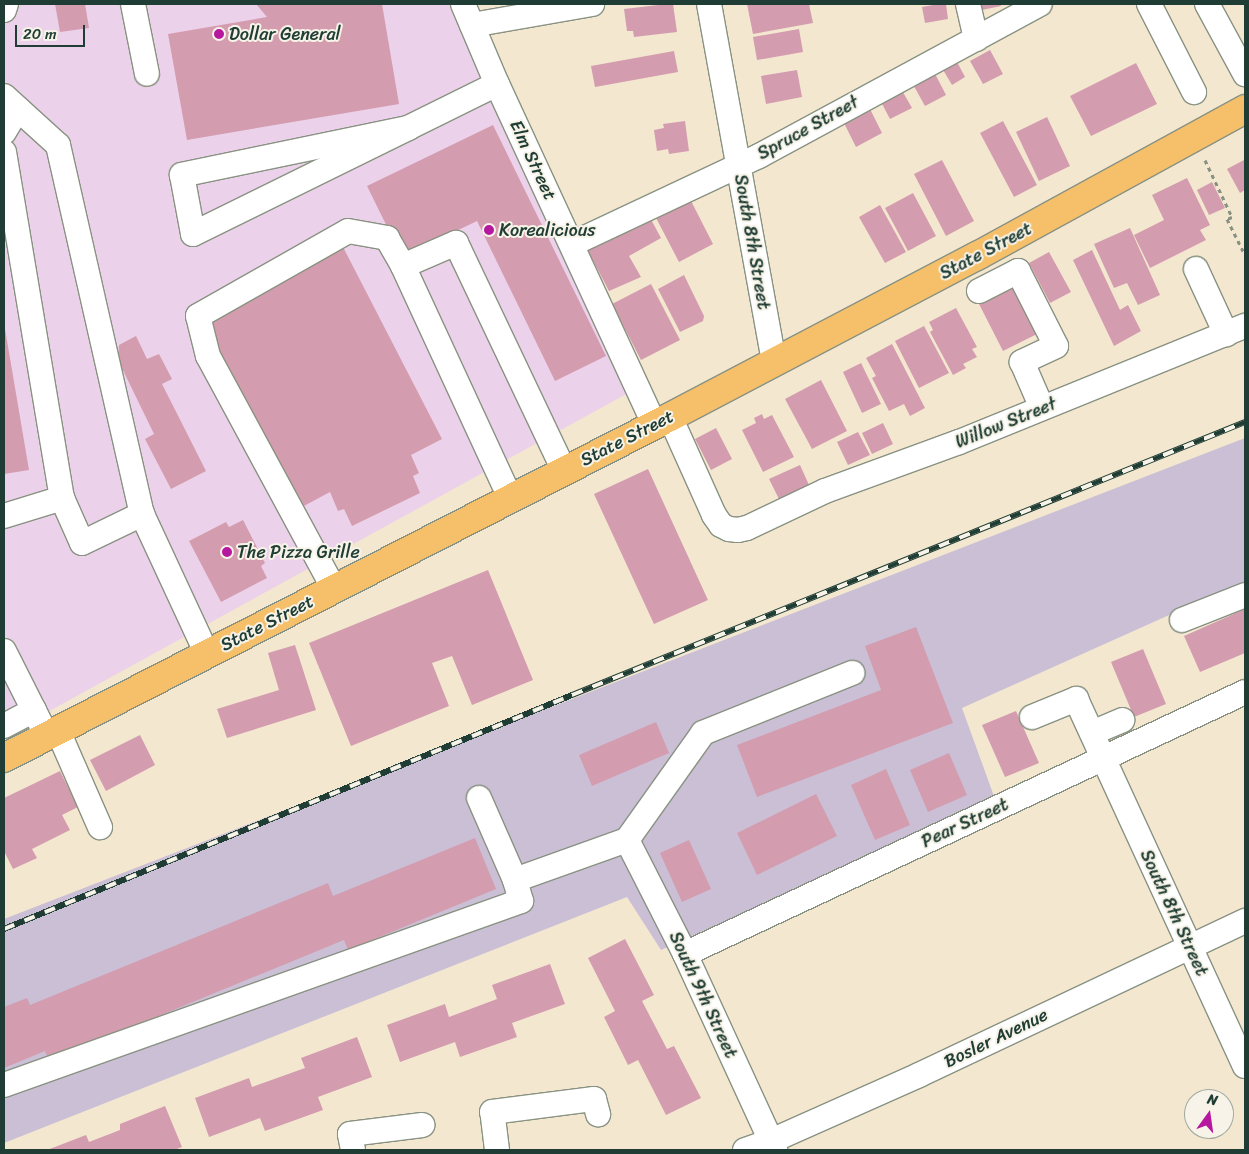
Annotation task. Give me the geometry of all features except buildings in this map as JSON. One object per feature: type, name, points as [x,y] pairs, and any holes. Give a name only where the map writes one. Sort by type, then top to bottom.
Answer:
[{"type":"main road","name":"State Street","points":[[4,758],[662,421],[977,256],[1245,109]]},
{"type":"street","points":[[4,10],[6,4]]},
{"type":"street","points":[[133,4],[148,74]]},
{"type":"street","points":[[468,14],[592,4]]},
{"type":"street","name":"South 8th Street","points":[[709,4],[774,362]]},
{"type":"street","points":[[968,4],[976,39]]},
{"type":"street","name":"Spruce Street","points":[[572,244],[738,165],[1040,4]]},
{"type":"street","points":[[1149,4],[1194,92]]},
{"type":"street","points":[[1207,4],[1245,74]]},
{"type":"street","name":"Elm Street","points":[[468,14],[497,84],[572,244],[662,421],[714,515],[721,525],[738,530],[767,519]]},
{"type":"street","points":[[408,128],[182,175],[193,234],[381,142],[497,84]]},
{"type":"street","points":[[4,132],[11,102],[58,145],[142,514],[207,654]]},
{"type":"street","points":[[4,152],[62,498],[82,543],[142,514]]},
{"type":"street","points":[[334,588],[208,356],[198,316],[348,232],[387,238],[403,266],[510,498]]},
{"type":"street","points":[[403,266],[456,243],[564,470]]},
{"type":"street","points":[[977,256],[985,288],[1018,271],[1056,346],[1022,362],[1042,408]]},
{"type":"street","points":[[1196,269],[1235,330]]},
{"type":"street","name":"Willow Street","points":[[767,519],[825,491],[959,442],[1235,330]]},
{"type":"street","points":[[4,516],[62,498]]},
{"type":"street","points":[[1182,620],[1245,595]]},
{"type":"street","points":[[4,651],[34,710],[52,733],[100,827]]},
{"type":"street","points":[[514,880],[627,840],[703,733],[852,673]]},
{"type":"street","name":"Pear Street","points":[[684,954],[1245,692]]},
{"type":"street","name":"South 8th Street","points":[[1032,717],[1076,699],[1189,948],[1245,1066]]},
{"type":"street","points":[[4,726],[34,710]]},
{"type":"street","points":[[1092,733],[1122,720]]},
{"type":"street","points":[[4,1085],[521,901],[479,798]]},
{"type":"street","name":"South 9th Street","points":[[627,840],[684,954],[773,1146]]},
{"type":"street","name":"Bosler Avenue","points":[[745,1150],[773,1146],[1245,921]]},
{"type":"street","points":[[497,1150],[492,1112],[594,1099],[598,1114]]},
{"type":"street","points":[[353,1150],[350,1134],[422,1125]]},
{"type":"path","points":[[1203,158],[1232,217],[1227,219],[1245,255]]},
{"type":"shaded area","points":[[4,4],[454,4],[630,392],[4,736]]},
{"type":"shaded area","points":[[1245,438],[1245,581],[962,708],[995,799],[661,950],[627,897],[4,1143],[4,919]]},
{"type":"railway","points":[[4,929],[572,695],[1245,422]]},
{"type":"place","name":"Dollar General","points":[[219,34]]},
{"type":"place","name":"Korealicious","points":[[489,230]]},
{"type":"place","name":"The Pizza Grille","points":[[227,552]]}]
